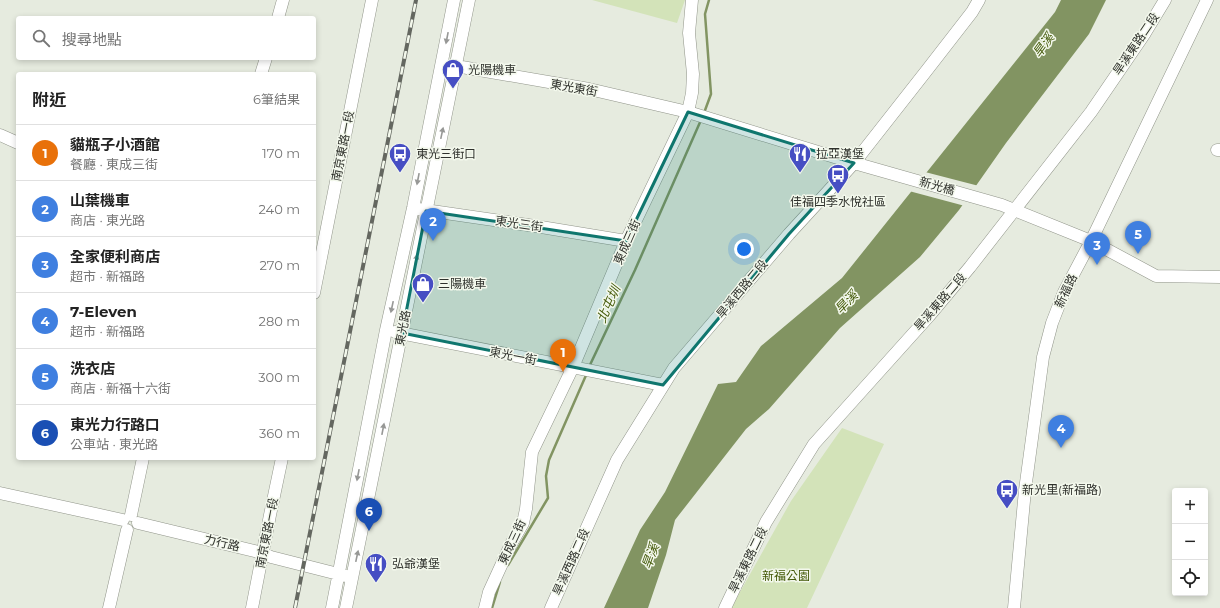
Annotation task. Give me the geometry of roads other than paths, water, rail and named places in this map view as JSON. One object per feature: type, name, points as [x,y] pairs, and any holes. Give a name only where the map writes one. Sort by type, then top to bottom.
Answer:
[{"type":"street","points":[[279,16],[283,0]]},
{"type":"street","name":"南京東路一段","points":[[316,283],[372,0]]},
{"type":"street","name":"東光路","points":[[332,608],[386,330],[413,208],[454,0]]},
{"type":"street","name":"東光路","points":[[346,608],[469,0]]},
{"type":"street","name":"東成三街","points":[[485,608],[494,580],[523,523],[532,452],[573,367],[626,241],[690,113],[693,74],[689,33],[692,0]]},
{"type":"street","name":"旱溪西路二段","points":[[551,608],[617,460],[674,368],[789,234],[854,163],[972,12],[979,0]]},
{"type":"street","name":"旱溪東路二段","points":[[725,608],[766,522],[814,444],[929,316],[970,267],[1091,112],[1166,0]]},
{"type":"street","name":"新福路","points":[[1014,608],[1026,490],[1043,357],[1052,323],[1064,292],[1091,242],[1208,0]]},
{"type":"street","points":[[262,72],[265,60]]},
{"type":"street","name":"東光東街","points":[[456,66],[589,90],[711,119]]},
{"type":"street","name":"新光橋","points":[[711,119],[854,163],[1002,205],[1091,242],[1156,276],[1220,277]]},
{"type":"street","points":[[0,135],[16,142]]},
{"type":"street","name":"東光三街","points":[[413,208],[626,241]]},
{"type":"street","name":"東光一街","points":[[386,330],[663,385]]},
{"type":"street","points":[[109,608],[130,522],[143,460]]},
{"type":"street","name":"南京東路一段","points":[[252,608],[282,460]]},
{"type":"street","name":"力行路","points":[[0,493],[263,553],[271,557],[353,577]]},
{"type":"water","name":"旱溪","points":[[1061,0],[1106,0],[1089,34],[1006,143],[959,210],[920,257],[840,328],[769,409],[746,429],[675,520],[666,555],[648,608],[604,608],[640,530],[665,492],[718,384],[736,382],[761,346],[842,278],[1055,12]]},
{"type":"waterway","name":"北屯圳","points":[[704,113],[711,94],[705,14],[709,0]]},
{"type":"waterway","name":"北屯圳","points":[[589,367],[635,270],[701,120]]},
{"type":"waterway","name":"北屯圳","points":[[508,565],[548,498],[546,476],[549,460],[587,373]]},
{"type":"waterway","name":"北屯圳","points":[[492,608],[500,582]]},
{"type":"railway","points":[[295,608],[416,0]]},
{"type":"place","name":"光陽機車","points":[[453,90]]},
{"type":"place","name":"東光三街口","points":[[400,174]]},
{"type":"place","name":"拉亞漢堡","points":[[800,174]]},
{"type":"place","name":"佳福四季水悅社區","points":[[838,194]]},
{"type":"place","name":"山葉機車","points":[[433,241]]},
{"type":"place","name":"洗衣店","points":[[1138,254]]},
{"type":"place","name":"全家便利商店","points":[[1097,265]]},
{"type":"place","name":"三陽機車","points":[[423,304]]},
{"type":"place","name":"貓瓶子小酒館","points":[[563,372]]},
{"type":"place","name":"7-Eleven","points":[[1061,448]]},
{"type":"place","name":"新光里(新福路)","points":[[1007,510]]},
{"type":"place","name":"東光力行路口","points":[[369,531]]},
{"type":"place","name":"弘爺漢堡","points":[[376,584]]},
{"type":"park label","name":"新福公園","points":[[786,576]]}]
